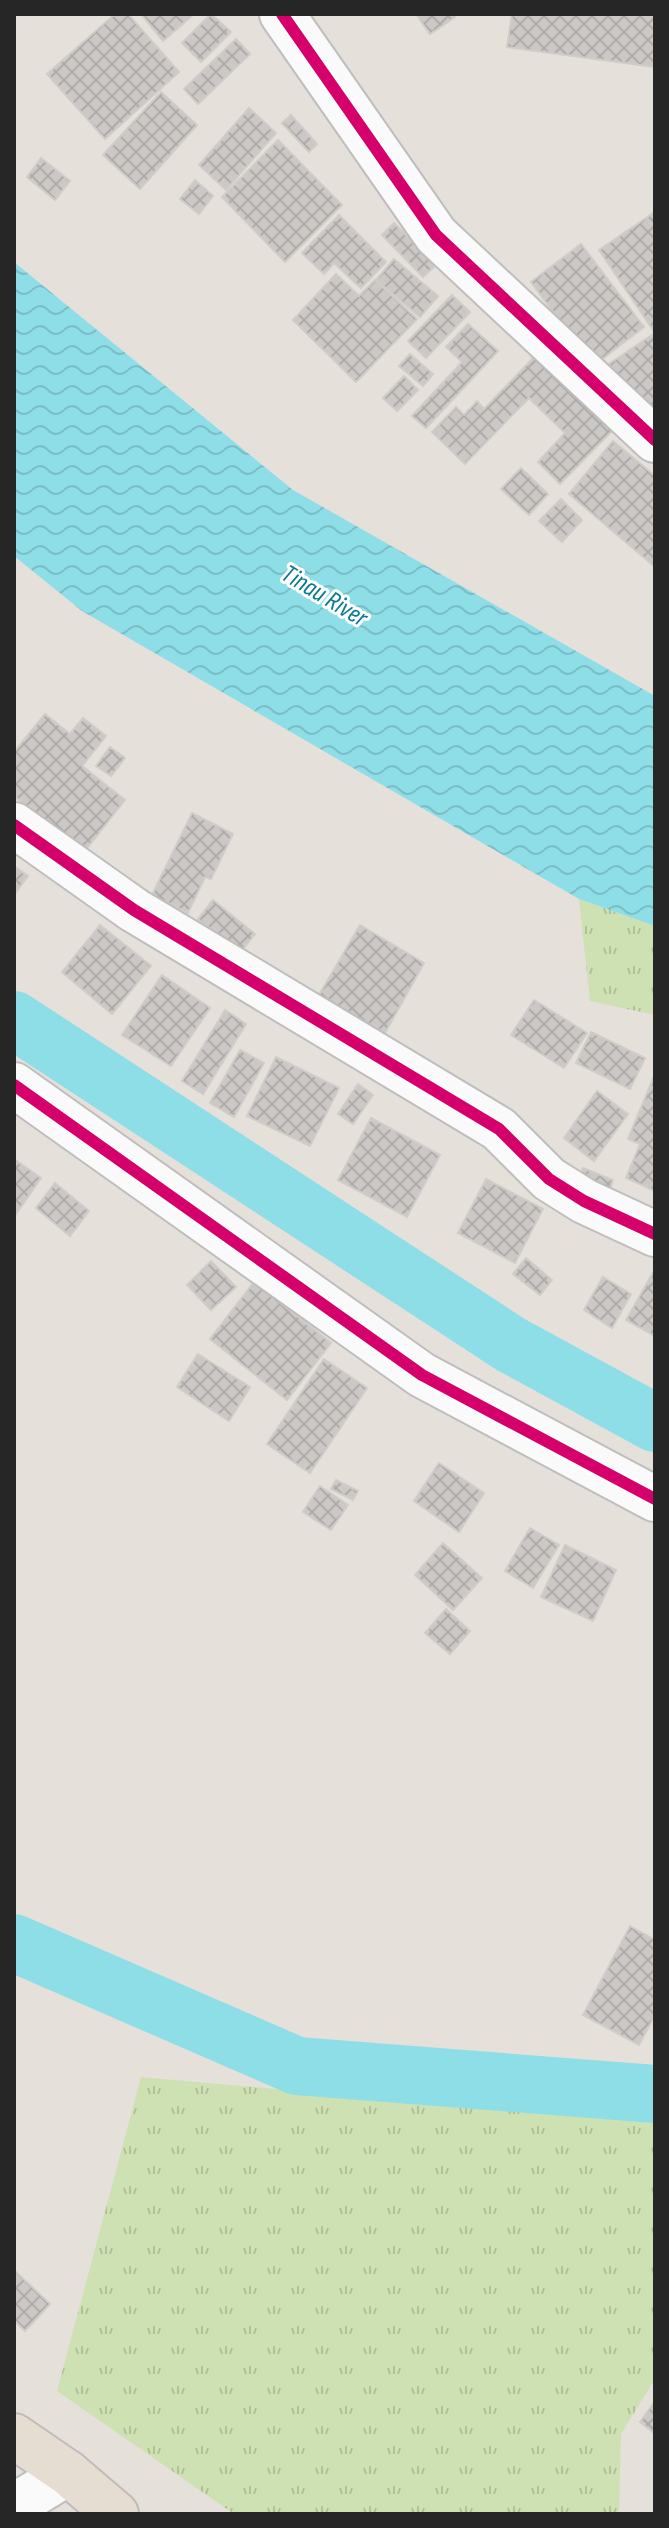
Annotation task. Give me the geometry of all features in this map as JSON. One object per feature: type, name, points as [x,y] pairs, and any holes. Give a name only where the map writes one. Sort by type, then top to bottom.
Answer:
[{"type":"main road","points":[[14,2436],[68,2473],[116,2514]]},
{"type":"street","points":[[282,14],[436,235],[655,440]]},
{"type":"street","points":[[14,825],[134,910],[499,1129],[549,1179],[584,1201],[655,1234]]},
{"type":"street","points":[[14,1085],[422,1375],[655,1499]]},
{"type":"street","points":[[14,2506],[68,2473]]},
{"type":"green space","points":[[579,899],[655,926],[655,1015],[590,1001]]},
{"type":"green space","points":[[141,2077],[655,2123],[655,2379],[621,2434],[619,2514],[234,2514],[57,2391]]},
{"type":"water","name":"Tinau River","points":[[14,262],[293,490],[655,696],[655,926],[579,899],[82,611],[14,556]]},
{"type":"building","points":[[115,14],[128,14],[179,72],[105,139],[47,74]]},
{"type":"building","points":[[141,14],[194,14],[163,41]]},
{"type":"building","points":[[211,14],[231,32],[201,62],[182,43]]},
{"type":"building","points":[[416,14],[454,14],[455,17],[430,34]]},
{"type":"building","points":[[512,14],[655,14],[655,67],[507,47]]},
{"type":"building","points":[[236,39],[250,54],[198,104],[184,89]]},
{"type":"building","points":[[161,92],[197,125],[140,189],[103,155]]},
{"type":"building","points":[[249,108],[276,133],[226,190],[199,165]]},
{"type":"building","points":[[291,115],[317,144],[309,152],[282,123]]},
{"type":"building","points":[[278,140],[342,205],[285,262],[222,197]]},
{"type":"building","points":[[41,158],[70,181],[55,200],[27,177]]},
{"type":"building","points":[[195,180],[213,196],[199,214],[180,199]]},
{"type":"building","points":[[655,212],[655,333],[599,250]]},
{"type":"building","points":[[339,215],[386,262],[361,288],[334,263],[324,274],[302,253]]},
{"type":"building","points":[[394,223],[436,265],[423,277],[382,235]]},
{"type":"building","points":[[581,244],[644,327],[593,366],[531,282]]},
{"type":"building","points":[[394,259],[438,296],[420,317],[376,280]]},
{"type":"building","points":[[336,274],[359,296],[375,280],[417,319],[356,382],[293,320]]},
{"type":"building","points":[[452,295],[470,312],[426,358],[408,341]]},
{"type":"building","points":[[468,324],[498,351],[426,428],[412,416],[462,362],[446,347]]},
{"type":"building","points":[[655,333],[655,425],[652,428],[609,364]]},
{"type":"building","points":[[538,353],[615,428],[560,484],[538,462],[565,433],[529,398],[465,464],[432,432],[456,407],[464,415],[477,401],[484,409]]},
{"type":"building","points":[[410,354],[433,374],[423,386],[399,366]]},
{"type":"building","points":[[404,376],[418,390],[397,411],[383,398]]},
{"type":"building","points":[[613,441],[655,476],[654,566],[569,494]]},
{"type":"building","points":[[521,468],[548,494],[529,515],[501,489]]},
{"type":"building","points":[[561,499],[582,520],[562,542],[539,521]]},
{"type":"building","points":[[45,714],[70,734],[83,718],[106,736],[82,766],[125,800],[84,852],[14,796],[14,752]]},
{"type":"building","points":[[110,747],[125,758],[111,776],[96,766]]},
{"type":"building","points":[[192,813],[233,834],[211,879],[205,877],[188,913],[152,895]]},
{"type":"building","points":[[14,866],[28,876],[14,895]]},
{"type":"building","points":[[213,900],[255,934],[240,953],[198,919]]},
{"type":"building","points":[[100,925],[151,966],[112,1014],[62,972]]},
{"type":"building","points":[[360,925],[424,963],[385,1033],[319,995]]},
{"type":"building","points":[[162,975],[210,1008],[171,1066],[122,1035]]},
{"type":"building","points":[[534,1000],[587,1033],[564,1068],[511,1035]]},
{"type":"building","points":[[225,1010],[246,1024],[203,1094],[182,1081]]},
{"type":"building","points":[[591,1032],[645,1058],[630,1089],[576,1063]]},
{"type":"building","points":[[240,1050],[264,1063],[234,1117],[210,1103]]},
{"type":"building","points":[[276,1057],[339,1088],[310,1146],[247,1116]]},
{"type":"building","points":[[655,1074],[655,1191],[626,1178],[640,1144],[628,1139]]},
{"type":"building","points":[[358,1084],[373,1095],[353,1124],[338,1114]]},
{"type":"building","points":[[597,1091],[628,1114],[594,1161],[564,1138]]},
{"type":"building","points":[[371,1118],[440,1155],[407,1217],[338,1180]]},
{"type":"building","points":[[14,1159],[41,1178],[14,1217]]},
{"type":"building","points":[[583,1168],[613,1180],[606,1201],[574,1188]]},
{"type":"building","points":[[486,1179],[543,1209],[515,1263],[458,1233]]},
{"type":"building","points":[[55,1183],[89,1211],[70,1236],[36,1208]]},
{"type":"building","points":[[526,1258],[552,1280],[540,1295],[513,1274]]},
{"type":"building","points":[[211,1261],[236,1287],[211,1310],[187,1285]]},
{"type":"building","points":[[655,1269],[655,1336],[626,1320]]},
{"type":"building","points":[[603,1277],[631,1294],[612,1328],[584,1310]]},
{"type":"building","points":[[254,1282],[331,1343],[287,1400],[210,1339]]},
{"type":"building","points":[[198,1354],[250,1387],[229,1421],[177,1387]]},
{"type":"building","points":[[324,1359],[367,1388],[310,1473],[267,1444]]},
{"type":"building","points":[[439,1463],[484,1493],[459,1532],[414,1501]]},
{"type":"building","points":[[336,1480],[358,1491],[353,1500],[331,1489]]},
{"type":"building","points":[[320,1486],[348,1505],[331,1530],[303,1512]]},
{"type":"building","points":[[530,1528],[559,1545],[533,1588],[505,1571]]},
{"type":"building","points":[[443,1543],[482,1578],[453,1610],[415,1575]]},
{"type":"building","points":[[565,1545],[616,1570],[593,1621],[541,1597]]},
{"type":"building","points":[[446,1609],[470,1631],[450,1654],[425,1633]]},
{"type":"building","points":[[630,1926],[655,1940],[655,2015],[639,2045],[583,2015]]},
{"type":"building","points":[[14,2270],[50,2304],[25,2331],[14,2320]]},
{"type":"building","points":[[655,2401],[655,2434],[640,2422]]},
{"type":"waterway","points":[[14,1020],[510,1344],[655,1423]]},
{"type":"waterway","points":[[14,1943],[297,2066],[655,2094]]},
{"type":"cycle path","points":[[282,14],[436,235],[655,440]]},
{"type":"cycle path","points":[[14,825],[134,910],[499,1129],[549,1179],[584,1201],[655,1234]]},
{"type":"cycle path","points":[[14,1085],[422,1375],[655,1499]]}]
